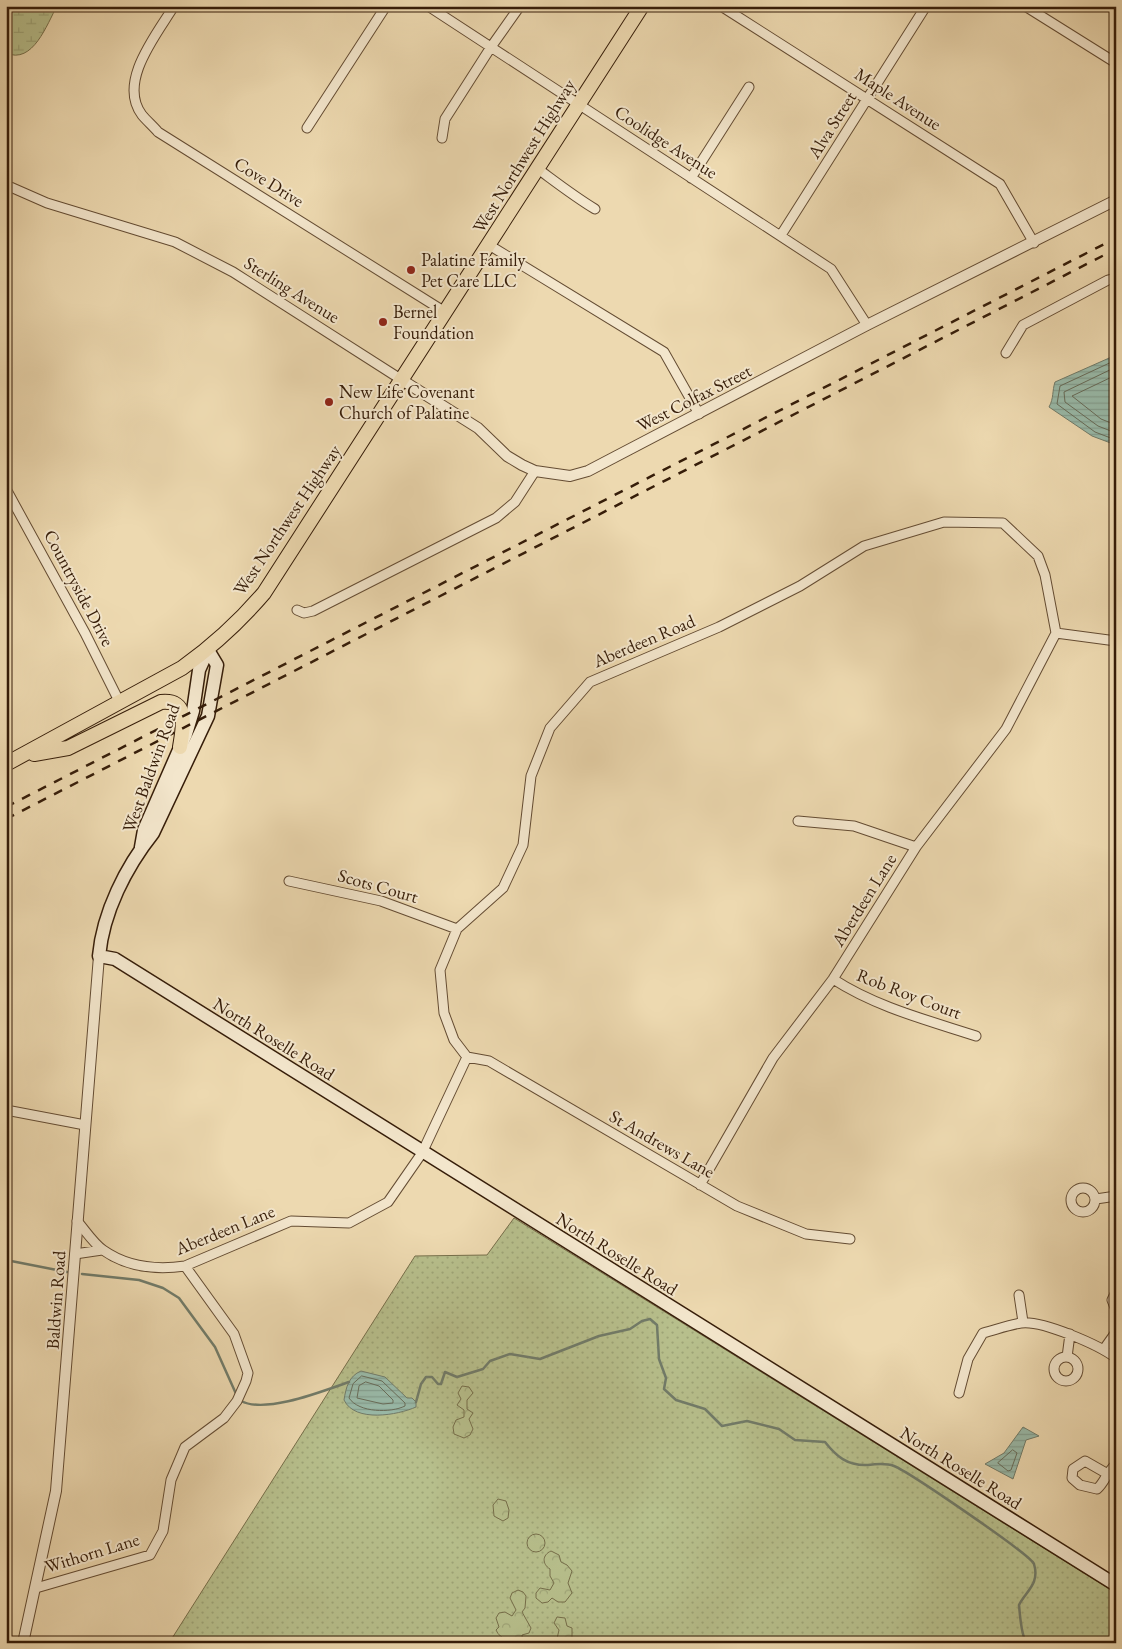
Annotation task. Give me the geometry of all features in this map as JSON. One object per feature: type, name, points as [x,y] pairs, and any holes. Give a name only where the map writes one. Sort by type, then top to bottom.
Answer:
[{"type":"main road","name":"West Northwest Highway","points":[[6,764],[182,668],[208,650],[245,615],[264,593],[642,6]]},
{"type":"main road","name":"West Baldwin Road","points":[[141,848],[144,830],[191,718],[199,670],[208,650]]},
{"type":"main road","name":"West Baldwin Road","points":[[99,956],[104,926],[111,908],[141,848],[153,833],[208,716],[217,665],[208,650]]},
{"type":"main road","points":[[21,757],[68,748],[161,702],[170,701],[178,706],[184,716],[180,747]]},
{"type":"main road","name":"North Roselle Road","points":[[99,956],[115,959],[422,1153],[1116,1585]]},
{"type":"street","name":"Cove Drive","points":[[174,6],[137,68],[135,94],[141,114],[158,132],[446,312]]},
{"type":"street","points":[[307,128],[386,6]]},
{"type":"street","name":"Coolidge Avenue","points":[[428,6],[831,269],[867,325]]},
{"type":"street","points":[[442,138],[445,119],[520,6]]},
{"type":"street","name":"Maple Avenue","points":[[721,6],[868,98],[1000,184],[1034,243]]},
{"type":"street","name":"Alva Street","points":[[781,235],[926,6]]},
{"type":"street","points":[[1025,6],[1116,63]]},
{"type":"street","points":[[691,178],[749,87]]},
{"type":"street","points":[[538,169],[570,194],[595,209]]},
{"type":"street","name":"Sterling Avenue","points":[[6,185],[46,203],[175,242],[237,275],[478,428],[515,462],[535,471]]},
{"type":"street","name":"West Colfax Street","points":[[535,471],[570,476],[588,471],[867,325],[1034,243],[1116,200]]},
{"type":"street","points":[[489,245],[664,352],[699,414]]},
{"type":"street","points":[[1006,353],[1023,325],[1116,278]]},
{"type":"street","points":[[297,610],[304,613],[313,611],[496,518],[515,502],[535,471]]},
{"type":"street","name":"Countryside Drive","points":[[6,489],[90,642],[120,703]]},
{"type":"street","name":"Aberdeen Road","points":[[466,1056],[454,1040],[444,1013],[440,970],[457,929],[503,888],[524,845],[531,776],[550,728],[590,682],[719,627],[800,586],[864,546],[944,522],[1003,523],[1038,556],[1045,576],[1056,633]]},
{"type":"street","points":[[1056,633],[1116,640]]},
{"type":"street","name":"Aberdeen Lane","points":[[700,1185],[773,1058],[833,979],[916,847],[1006,729],[1056,633]]},
{"type":"street","points":[[798,821],[854,826],[916,847]]},
{"type":"street","name":"Scots Court","points":[[289,881],[381,901],[457,929]]},
{"type":"street","name":"Baldwin Road","points":[[23,1643],[56,1491],[99,956]]},
{"type":"street","name":"Rob Roy Court","points":[[833,979],[858,995],[921,1019],[976,1036]]},
{"type":"street","points":[[422,1153],[466,1056]]},
{"type":"street","name":"St Andrews Lane","points":[[466,1056],[489,1062],[737,1206],[806,1234],[850,1238]]},
{"type":"street","points":[[6,1110],[85,1125]]},
{"type":"street","name":"Aberdeen Lane","points":[[77,1221],[102,1250],[147,1268],[185,1266],[291,1221],[349,1223],[388,1202],[422,1153]]},
{"type":"street","points":[[1096,1199],[1116,1196]]},
{"type":"street","points":[[76,1254],[102,1250]]},
{"type":"street","name":"Withorn Lane","points":[[36,1588],[150,1555],[163,1531],[171,1480],[185,1447],[224,1418],[246,1382],[248,1373],[234,1334],[185,1266]]},
{"type":"street","points":[[1116,1292],[1112,1300],[1116,1310]]},
{"type":"street","points":[[1019,1295],[1023,1322]]},
{"type":"street","points":[[959,1393],[968,1359],[983,1333],[1023,1322],[1070,1334],[1104,1349],[1116,1358]]},
{"type":"street","points":[[1104,1349],[1116,1332]]},
{"type":"street","points":[[1067,1357],[1070,1334]]},
{"type":"street","points":[[1116,1399],[1116,1406]]},
{"type":"street","points":[[1106,1473],[1116,1464]]},
{"type":"green space","points":[[6,6],[57,6],[38,41],[24,53],[16,55],[6,53]]},
{"type":"green space","points":[[514,1218],[1116,1593],[1116,1643],[169,1643],[415,1256],[487,1255]]},
{"type":"green space","points":[[462,1386],[469,1387],[473,1393],[467,1400],[467,1409],[473,1413],[469,1419],[473,1429],[470,1435],[464,1438],[454,1434],[453,1427],[456,1420],[464,1417],[464,1410],[457,1405],[461,1399],[458,1393]]},
{"type":"green space","points":[[498,1499],[506,1501],[509,1510],[508,1518],[503,1521],[494,1516],[493,1505]]},
{"type":"green space","points":[[536,1534],[542,1537],[545,1543],[542,1549],[536,1552],[530,1549],[527,1543],[530,1537]]},
{"type":"green space","points":[[551,1551],[559,1555],[561,1562],[572,1571],[568,1583],[572,1593],[565,1602],[558,1602],[552,1598],[548,1602],[542,1603],[536,1598],[536,1593],[540,1588],[550,1590],[554,1583],[550,1576],[550,1569],[544,1562],[546,1555]]},
{"type":"green space","points":[[518,1590],[526,1596],[525,1608],[522,1612],[531,1628],[529,1633],[522,1635],[523,1643],[504,1639],[496,1630],[499,1627],[496,1618],[499,1613],[505,1612],[512,1616],[516,1610],[510,1598],[512,1593]]},
{"type":"green space","points":[[557,1617],[565,1618],[567,1626],[572,1628],[572,1643],[556,1643],[559,1630],[554,1623]]},
{"type":"water","points":[[1116,355],[1116,445],[1092,436],[1049,407],[1052,401],[1055,382]]},
{"type":"water","points":[[361,1371],[385,1377],[407,1398],[412,1398],[416,1402],[416,1407],[399,1413],[377,1415],[357,1412],[344,1400],[347,1386],[351,1379]]},
{"type":"water","points":[[1023,1427],[1039,1436],[1026,1440],[1013,1479],[985,1464],[1004,1453]]},
{"type":"waterway","points":[[6,1260],[67,1272]]},
{"type":"waterway","points":[[82,1274],[139,1280],[163,1288],[179,1298],[215,1347],[237,1396]]},
{"type":"waterway","points":[[416,1402],[421,1384],[426,1377],[432,1377],[438,1384],[441,1384],[445,1372],[457,1377],[483,1369],[490,1361],[510,1354],[540,1359],[599,1336],[630,1329],[642,1321],[650,1319],[657,1325],[659,1359],[666,1378],[664,1389],[676,1400],[705,1409],[722,1426],[747,1421],[779,1429],[795,1440],[825,1442],[838,1456],[854,1464],[894,1466],[968,1514],[1028,1557],[1034,1564],[1035,1577],[1034,1582],[1019,1605],[1022,1631],[1027,1643]]},
{"type":"waterway","points":[[241,1401],[265,1405],[279,1403],[295,1400],[349,1382]]},
{"type":"railway","points":[[6,807],[1116,238]]},
{"type":"railway","points":[[6,819],[1116,249]]},
{"type":"place","name":"Palatine Family Pet Care LLC","points":[[411,270]]},
{"type":"place","name":"Bernel Foundation","points":[[383,322]]},
{"type":"place","name":"New Life Covenant Church of Palatine","points":[[329,402]]}]
